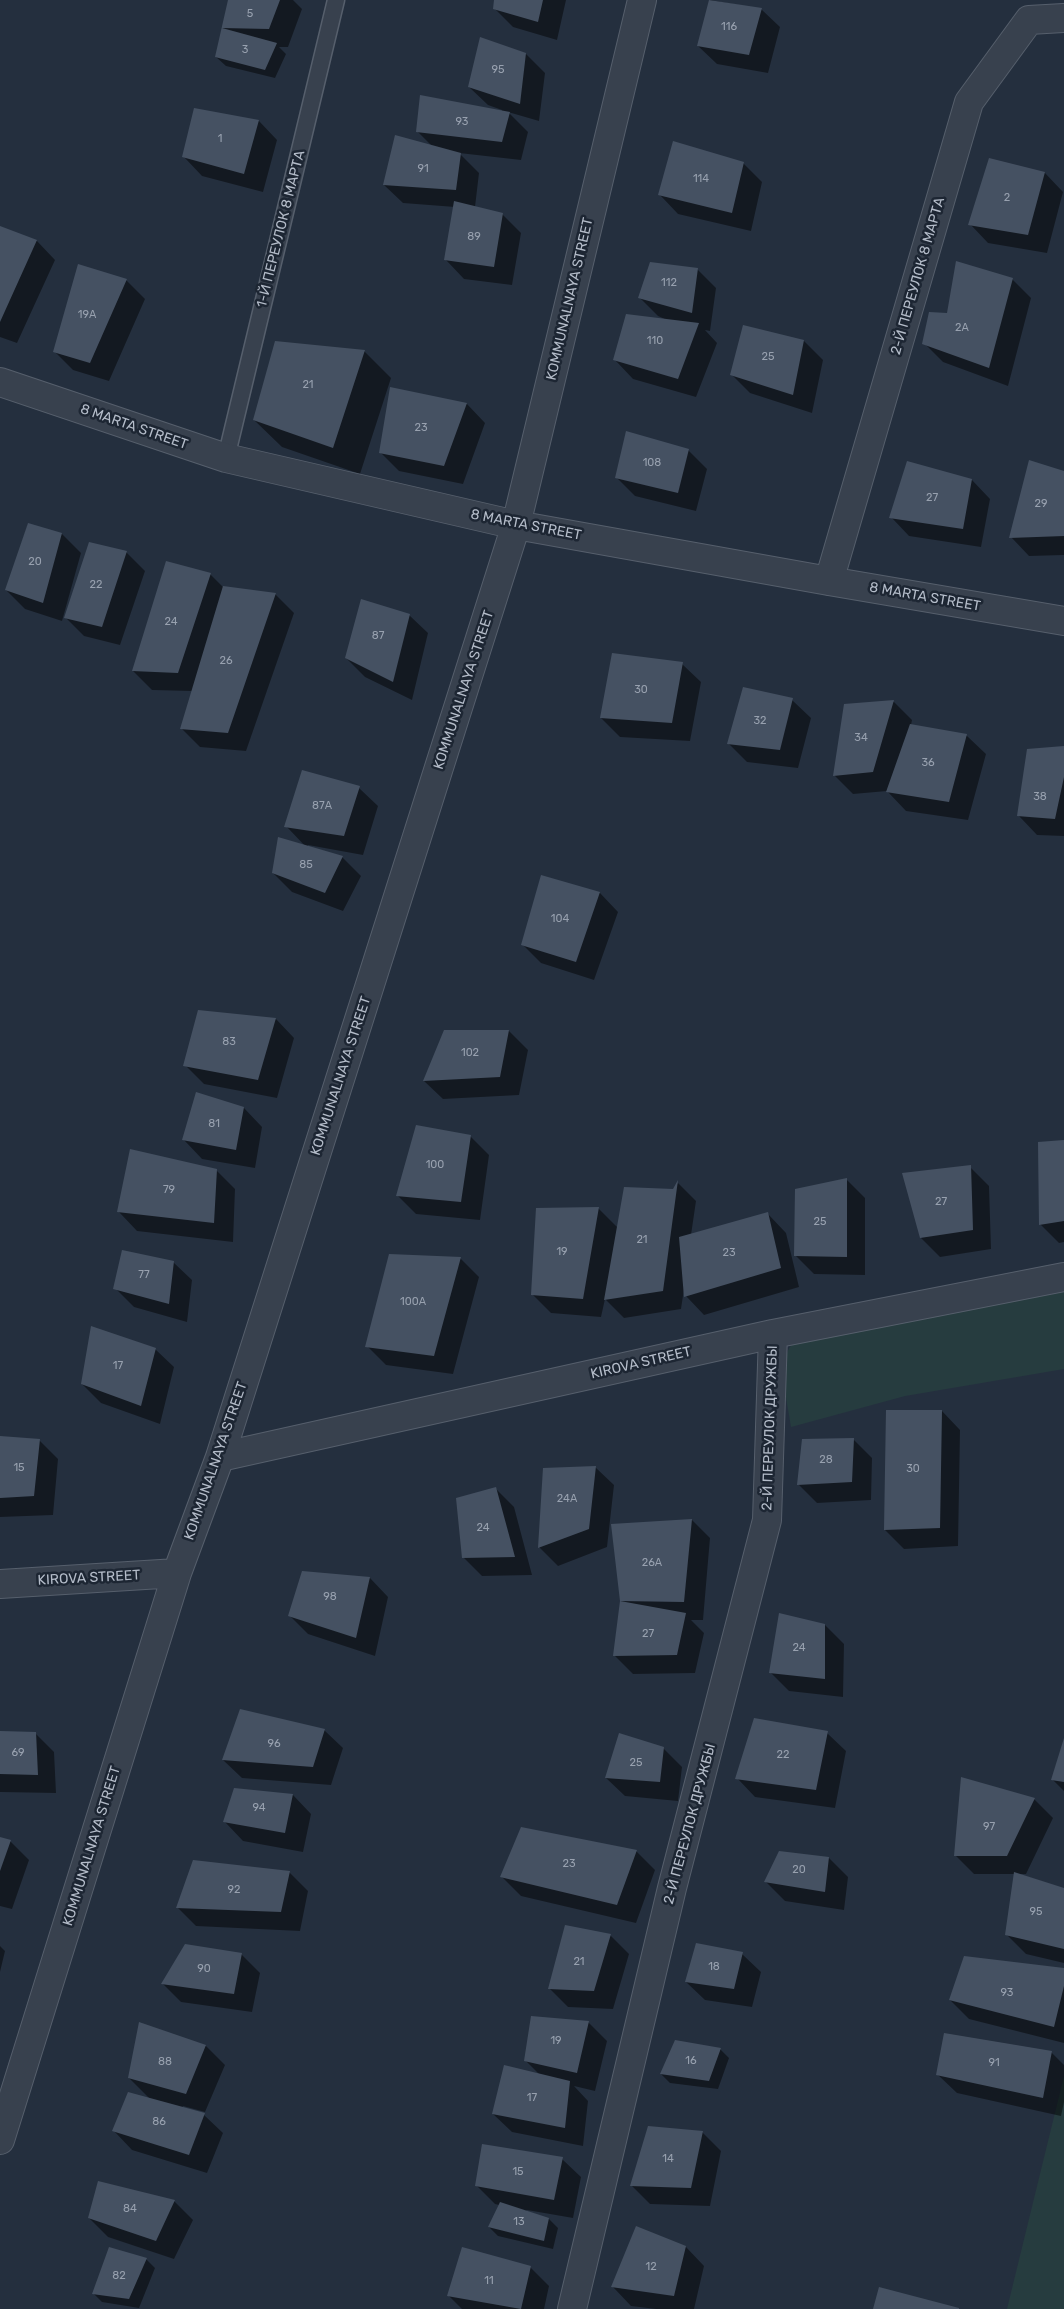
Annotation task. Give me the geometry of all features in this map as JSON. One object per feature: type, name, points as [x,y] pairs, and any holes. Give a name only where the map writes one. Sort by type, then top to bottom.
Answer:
[{"type":"street","name":"KOMMUNALNAYA STREET","points":[[0,2140],[177,1573],[220,1457],[516,525],[642,0]]},
{"type":"street","name":"2-Й ПЕРЕУЛОК 8 МАРТА","points":[[829,581],[969,102],[1029,20],[1064,18]]},
{"type":"street","name":"8 MARTA STREET","points":[[0,382],[226,458],[516,525],[1064,621]]},
{"type":"street","name":"KIROVA STREET","points":[[220,1457],[773,1334],[1064,1277]]},
{"type":"street","name":"2-Й ПЕРЕУЛОК ДРУЖБЫ","points":[[572,2309],[672,1888],[767,1520],[773,1334]]},
{"type":"street","name":"KIROVA STREET","points":[[0,1584],[177,1573]]},
{"type":"lane","name":"1-Й ПЕРЕУЛОК 8 МАРТА","points":[[226,458],[336,0]]},
{"type":"green space","points":[[1064,1292],[1064,1369],[905,1396],[791,1427],[785,1393],[784,1369],[789,1348],[796,1340]]},
{"type":"green space","points":[[1064,2076],[1064,2309],[1007,2309]]},
{"type":"building","points":[[228,0],[280,0],[269,29],[222,28],[277,43],[265,70],[215,57]]},
{"type":"building","points":[[494,0],[543,0],[538,22],[493,9]]},
{"type":"building","points":[[709,0],[762,8],[749,55],[697,46]]},
{"type":"building","points":[[480,37],[526,53],[520,104],[468,87]]},
{"type":"building","points":[[420,95],[510,112],[502,142],[416,132]]},
{"type":"building","points":[[194,108],[259,120],[244,174],[182,157]]},
{"type":"building","points":[[395,135],[461,153],[456,190],[383,185]]},
{"type":"building","points":[[673,141],[744,162],[732,213],[658,195]]},
{"type":"building","points":[[989,158],[1045,172],[1028,235],[968,225]]},
{"type":"building","points":[[454,201],[503,213],[494,267],[444,260]]},
{"type":"building","points":[[0,226],[37,240],[0,322]]},
{"type":"building","points":[[956,261],[1013,278],[989,368],[922,344],[929,312],[947,313]]},
{"type":"building","points":[[650,262],[698,268],[692,313],[638,298]]},
{"type":"building","points":[[78,264],[127,279],[90,363],[53,352]]},
{"type":"building","points":[[626,314],[699,323],[678,379],[613,360]]},
{"type":"building","points":[[743,325],[804,340],[793,395],[730,375]]},
{"type":"building","points":[[275,341],[365,350],[333,448],[253,420]]},
{"type":"building","points":[[390,387],[467,403],[444,466],[379,453]]},
{"type":"building","points":[[626,431],[689,449],[678,493],[615,478]]},
{"type":"building","points":[[1029,460],[1064,471],[1064,536],[1009,538]]},
{"type":"building","points":[[907,461],[972,479],[963,529],[889,518]]},
{"type":"building","points":[[28,523],[62,533],[43,603],[5,590]]},
{"type":"building","points":[[89,542],[127,551],[102,627],[64,618]]},
{"type":"building","points":[[166,561],[211,573],[178,673],[132,671]]},
{"type":"building","points":[[223,586],[276,593],[228,733],[180,729]]},
{"type":"building","points":[[361,599],[410,614],[393,682],[345,658]]},
{"type":"building","points":[[612,653],[683,662],[672,723],[600,718]]},
{"type":"building","points":[[743,687],[793,698],[780,750],[727,744]]},
{"type":"building","points":[[894,700],[873,772],[833,776],[844,704]]},
{"type":"building","points":[[910,724],[967,734],[949,802],[886,792]]},
{"type":"building","points":[[1064,746],[1064,777],[1055,819],[1017,816],[1027,749]]},
{"type":"building","points":[[302,770],[360,786],[344,836],[284,827]]},
{"type":"building","points":[[278,837],[343,856],[325,893],[272,873]]},
{"type":"building","points":[[541,875],[600,892],[576,962],[521,945]]},
{"type":"building","points":[[198,1010],[276,1018],[258,1080],[183,1066]]},
{"type":"building","points":[[444,1030],[509,1030],[500,1077],[423,1081]]},
{"type":"building","points":[[196,1092],[244,1107],[236,1150],[182,1140]]},
{"type":"building","points":[[416,1125],[471,1135],[461,1202],[396,1196]]},
{"type":"building","points":[[1064,1140],[1064,1221],[1039,1225],[1038,1142]]},
{"type":"building","points":[[130,1149],[217,1169],[214,1223],[117,1212]]},
{"type":"building","points":[[971,1165],[973,1230],[920,1238],[902,1173]]},
{"type":"building","points":[[847,1178],[847,1257],[794,1256],[795,1189]]},
{"type":"building","points":[[678,1180],[663,1291],[604,1300],[624,1187],[673,1189]]},
{"type":"building","points":[[599,1207],[583,1299],[531,1295],[536,1208]]},
{"type":"building","points":[[768,1212],[781,1268],[684,1297],[679,1237]]},
{"type":"building","points":[[122,1250],[174,1261],[169,1304],[113,1289]]},
{"type":"building","points":[[389,1254],[461,1257],[434,1356],[365,1347]]},
{"type":"building","points":[[91,1326],[156,1348],[141,1406],[81,1384]]},
{"type":"building","points":[[886,1410],[942,1410],[940,1528],[884,1530]]},
{"type":"building","points":[[0,1436],[40,1439],[34,1496],[0,1498]]},
{"type":"building","points":[[854,1438],[852,1482],[797,1485],[802,1439]]},
{"type":"building","points":[[596,1466],[589,1529],[538,1548],[543,1468]]},
{"type":"building","points":[[496,1487],[515,1557],[462,1558],[456,1498]]},
{"type":"building","points":[[692,1519],[684,1602],[620,1601],[611,1524]]},
{"type":"building","points":[[302,1571],[370,1577],[356,1638],[288,1616]]},
{"type":"building","points":[[620,1601],[686,1613],[677,1655],[613,1656]]},
{"type":"building","points":[[779,1613],[825,1624],[825,1679],[769,1673]]},
{"type":"building","points":[[240,1709],[325,1729],[313,1767],[222,1760]]},
{"type":"building","points":[[754,1718],[828,1731],[816,1790],[735,1779]]},
{"type":"building","points":[[0,1731],[36,1732],[38,1775],[0,1774]]},
{"type":"building","points":[[619,1733],[664,1747],[660,1782],[605,1778]]},
{"type":"building","points":[[1064,1738],[1064,1782],[1051,1780]]},
{"type":"building","points":[[961,1777],[1035,1798],[1007,1856],[954,1856]]},
{"type":"building","points":[[234,1788],[293,1794],[285,1833],[223,1822]]},
{"type":"building","points":[[521,1827],[637,1850],[617,1905],[500,1877]]},
{"type":"building","points":[[0,1837],[11,1840],[0,1871]]},
{"type":"building","points":[[779,1851],[829,1857],[825,1892],[764,1882]]},
{"type":"building","points":[[193,1860],[290,1871],[281,1912],[176,1908]]},
{"type":"building","points":[[1014,1872],[1064,1888],[1064,1949],[1005,1935]]},
{"type":"building","points":[[565,1925],[611,1934],[594,1991],[548,1989]]},
{"type":"building","points":[[696,1943],[743,1952],[734,1989],[685,1982]]},
{"type":"building","points":[[185,1944],[242,1953],[234,1994],[161,1984]]},
{"type":"building","points":[[964,1956],[1064,1968],[1064,1986],[1054,2027],[949,2000]]},
{"type":"building","points":[[531,2016],[589,2021],[577,2073],[524,2061]]},
{"type":"building","points":[[139,2022],[206,2045],[186,2094],[128,2078]]},
{"type":"building","points":[[944,2033],[1052,2051],[1043,2098],[936,2075]]},
{"type":"building","points":[[675,2040],[721,2048],[709,2081],[660,2074]]},
{"type":"building","points":[[504,2065],[570,2081],[565,2128],[492,2114]]},
{"type":"building","points":[[128,2092],[205,2113],[189,2155],[112,2131]]},
{"type":"building","points":[[648,2126],[703,2131],[691,2188],[630,2186]]},
{"type":"building","points":[[482,2144],[563,2157],[554,2200],[475,2186]]},
{"type":"building","points":[[98,2181],[175,2200],[156,2241],[88,2218]]},
{"type":"building","points":[[500,2202],[549,2218],[544,2241],[488,2227]]},
{"type":"building","points":[[636,2226],[686,2246],[674,2296],[611,2287]]},
{"type":"building","points":[[109,2247],[147,2258],[129,2299],[92,2294]]},
{"type":"building","points":[[462,2247],[531,2266],[521,2309],[447,2296]]},
{"type":"building","points":[[879,2287],[959,2308],[959,2309],[873,2309]]}]
